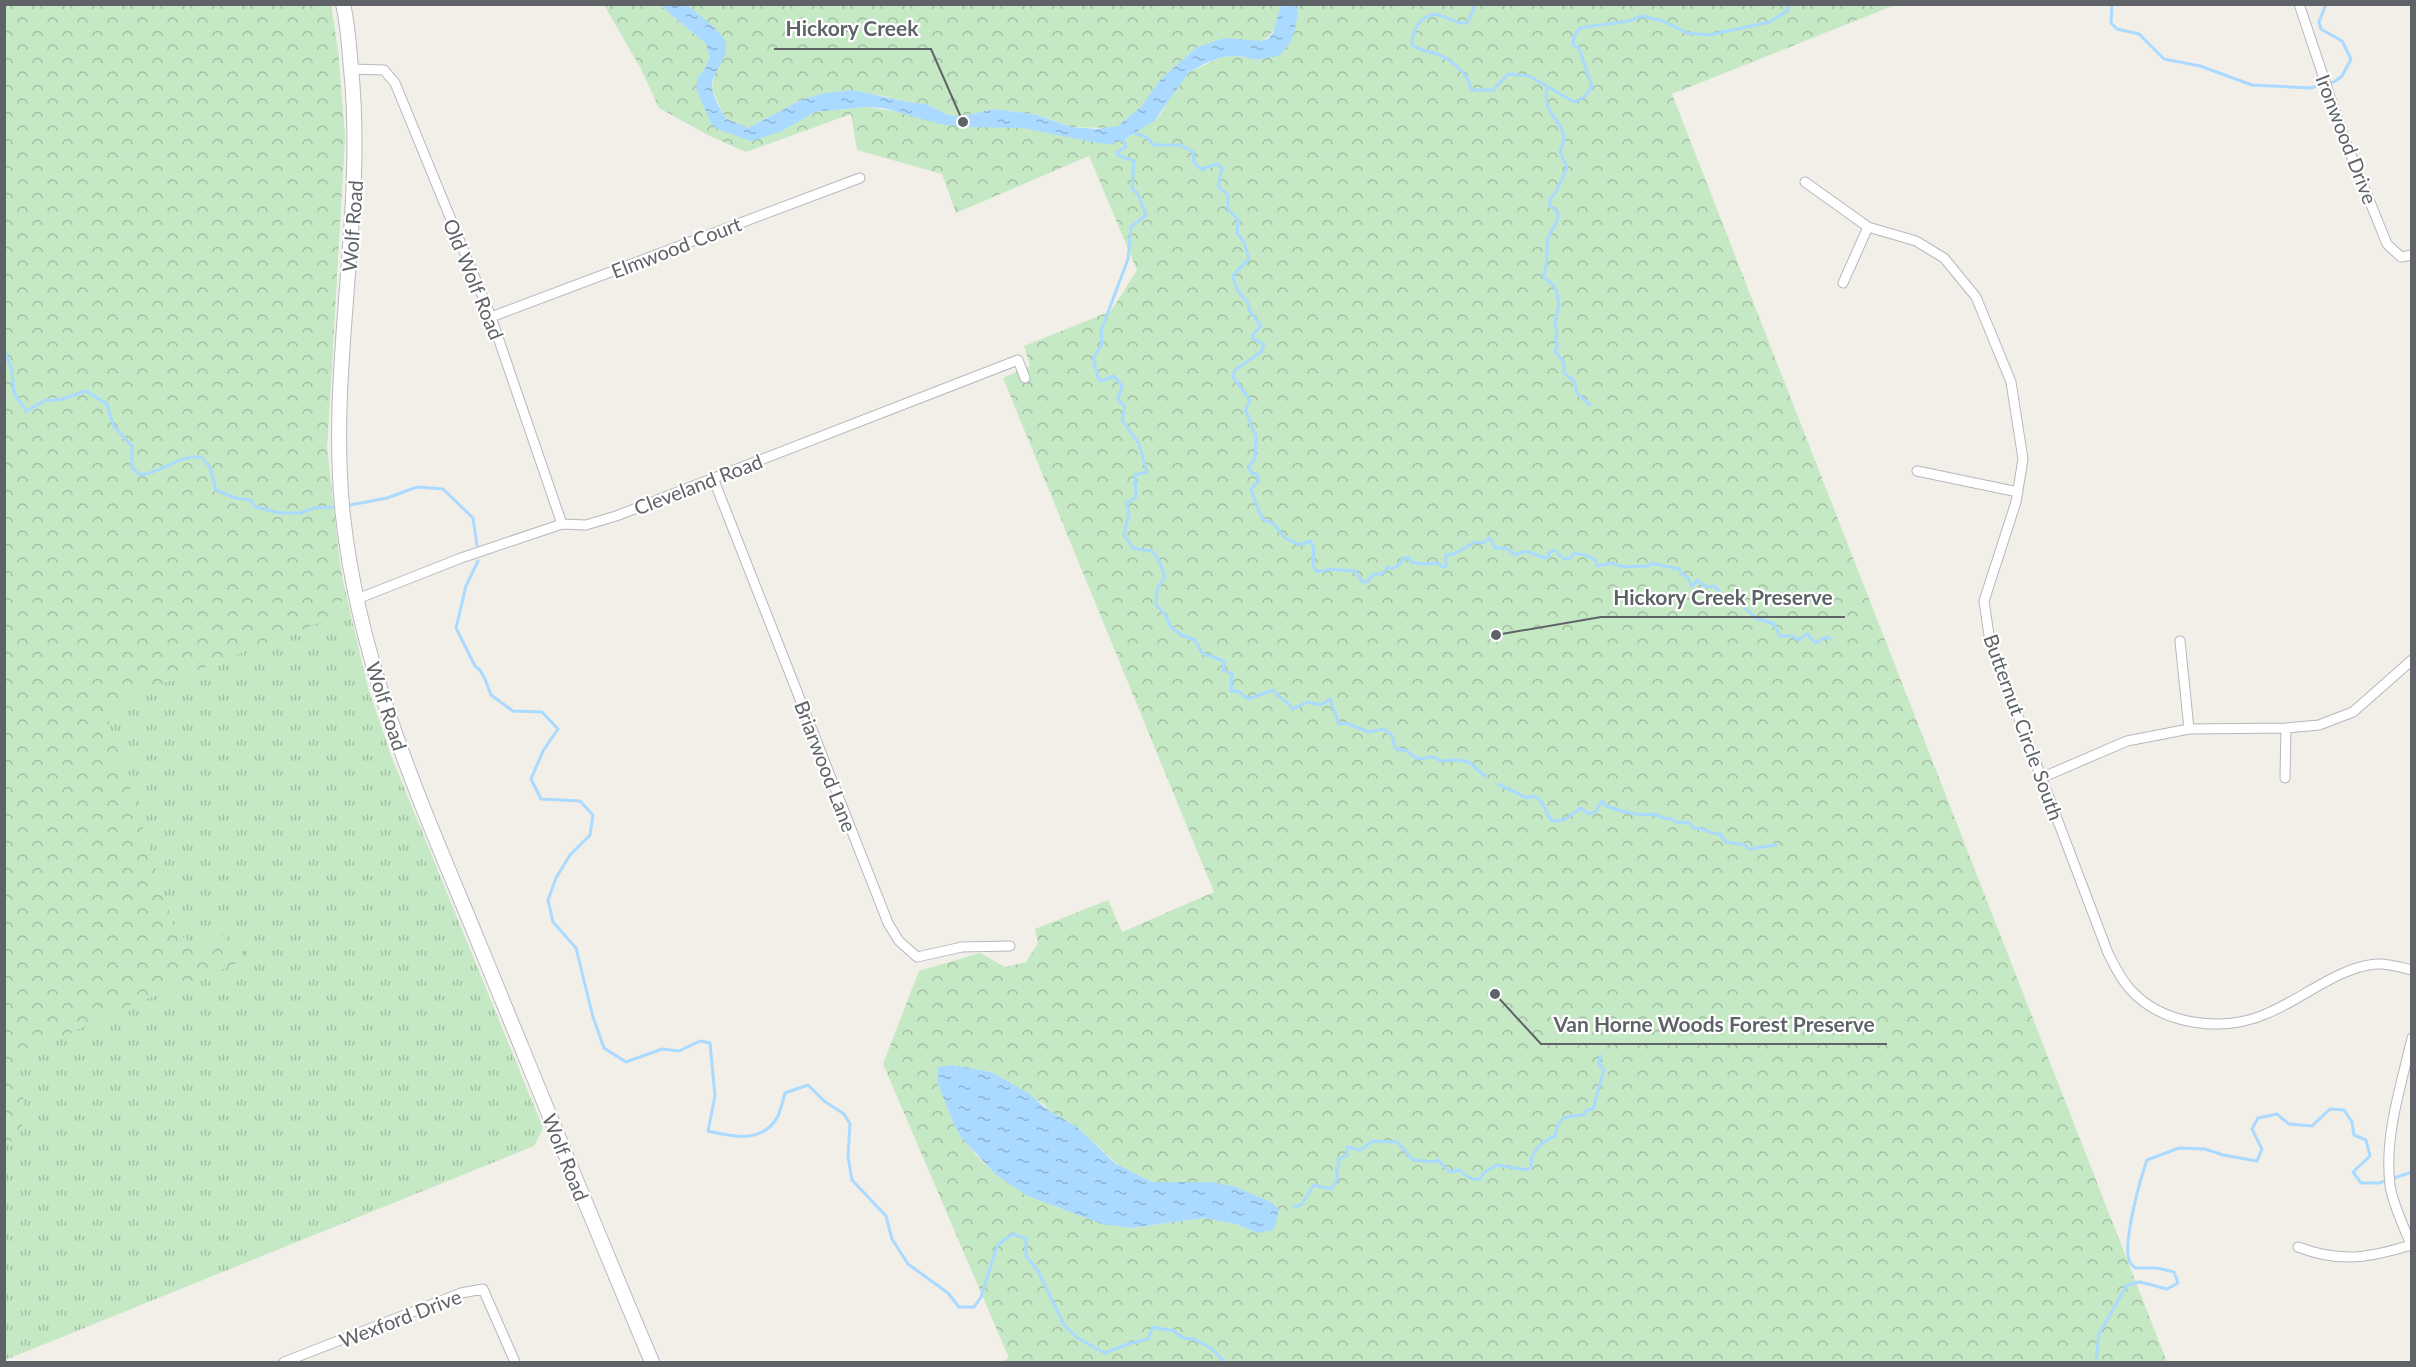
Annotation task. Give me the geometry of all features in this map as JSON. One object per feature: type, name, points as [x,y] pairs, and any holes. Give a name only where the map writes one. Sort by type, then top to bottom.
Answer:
[{"type":"main road","name":"Wolf Road","points":[[343,4],[351,69],[356,158],[342,375],[343,518],[357,599],[374,674],[414,788],[652,1362]]},
{"type":"street","name":"Ironwood Drive","points":[[2300,4],[2343,135],[2387,244],[2401,257],[2412,255]]},
{"type":"street","name":"Old Wolf Road","points":[[351,69],[384,70],[394,83],[491,317],[562,524]]},
{"type":"street","name":"Elmwood Court","points":[[491,317],[860,177]]},
{"type":"street","name":"Butternut Circle South","points":[[1805,182],[1868,227],[1916,241],[1944,258],[1976,297],[2011,382],[2023,459],[2018,492],[1984,601],[1990,642],[2112,961],[2129,988],[2138,997],[2164,1013],[2182,1020],[2204,1023],[2241,1022],[2270,1013],[2341,975],[2364,966],[2389,964],[2412,970]]},
{"type":"street","points":[[1843,283],[1868,227]]},
{"type":"street","name":"Cleveland Road","points":[[357,599],[461,558],[562,524],[586,525],[616,516],[1018,360],[1025,378]]},
{"type":"street","points":[[1917,471],[2018,492]]},
{"type":"street","name":"Briarwood Lane","points":[[713,478],[888,923],[899,941],[918,957],[962,947],[1010,946]]},
{"type":"street","points":[[2180,641],[2189,729]]},
{"type":"street","points":[[2041,777],[2127,741],[2189,729],[2286,728],[2319,725],[2353,712],[2412,660]]},
{"type":"street","points":[[2285,778],[2286,728]]},
{"type":"street","points":[[2298,1247],[2321,1256],[2372,1257],[2411,1246],[2390,1186],[2388,1159],[2392,1123],[2412,1038]]},
{"type":"street","name":"Wexford Drive","points":[[284,1362],[461,1293],[483,1289],[515,1362]]},
{"type":"green space","points":[[5,4],[331,5],[338,51],[345,137],[327,448],[334,523],[345,596],[329,619],[115,702],[107,716],[175,930],[193,945],[224,935],[244,944],[244,960],[121,1009],[15,1060],[23,1095],[24,1117],[15,1138],[5,1147]]},
{"type":"green space","points":[[5,5],[331,5],[338,51],[345,137],[327,448],[341,573],[368,688],[392,758],[543,1128],[534,1146],[5,1360]]},
{"type":"green space","points":[[604,5],[660,5],[706,44],[710,56],[698,77],[717,129],[733,134],[780,132],[815,112],[865,107],[1023,128],[1072,137],[1133,133],[1154,121],[1189,72],[1222,57],[1238,56],[1257,60],[1298,13],[1297,5],[1895,5],[1672,94],[2167,1362],[1000,1362],[1009,1358],[883,1064],[919,971],[980,953],[1005,967],[1026,962],[1038,943],[1035,929],[1108,900],[1122,932],[1214,892],[1003,378],[1030,366],[1024,346],[1111,311],[1137,270],[1089,156],[956,213],[942,174],[857,150],[851,114],[746,152],[710,136],[659,108],[641,69]],"holes":[[[953,1065],[991,1072],[1077,1127],[1123,1169],[1152,1182],[1210,1182],[1257,1233],[1236,1224],[1203,1218],[1132,1228],[995,1174],[976,1155],[954,1125],[937,1081]]]},
{"type":"green space","points":[[687,5],[1281,5],[1275,27],[1265,39],[1197,47],[1160,80],[1143,106],[1118,126],[1071,127],[1034,114],[993,109],[955,116],[926,104],[878,95],[825,93],[801,100],[748,128],[725,118],[712,89],[715,72],[726,51],[719,32]]},
{"type":"water","points":[[660,5],[687,5],[715,28],[724,39],[725,55],[712,82],[713,92],[725,118],[748,128],[801,100],[825,93],[852,90],[926,104],[955,116],[993,109],[1034,114],[1071,127],[1096,129],[1118,126],[1142,106],[1160,80],[1197,47],[1225,38],[1260,41],[1268,39],[1273,33],[1281,5],[1297,5],[1298,13],[1290,43],[1280,55],[1257,60],[1238,56],[1222,57],[1206,63],[1189,72],[1154,121],[1123,140],[1111,144],[1023,128],[940,124],[883,108],[865,107],[815,112],[780,132],[751,141],[717,129],[711,123],[696,89],[698,77],[710,57],[706,44]]},
{"type":"water","points":[[953,1065],[991,1072],[1028,1093],[1048,1110],[1077,1127],[1116,1164],[1152,1182],[1210,1182],[1233,1186],[1271,1202],[1279,1210],[1274,1230],[1257,1233],[1236,1224],[1203,1218],[1132,1228],[1102,1224],[1026,1195],[995,1174],[961,1137],[954,1125],[937,1081],[938,1067]]},
{"type":"waterway","points":[[1472,4],[1474,9],[1467,23],[1438,15],[1422,20],[1416,29],[1412,45],[1444,57],[1457,66],[1466,77],[1471,90],[1493,90],[1508,74],[1529,76],[1574,102],[1584,97],[1592,87],[1579,48],[1573,45],[1574,36],[1580,28],[1629,21],[1642,16],[1663,21],[1687,33],[1709,35],[1770,22],[1787,11],[1789,4]]},
{"type":"waterway","points":[[2112,4],[2111,23],[2117,29],[2139,34],[2164,59],[2200,66],[2252,85],[2310,88],[2334,82],[2342,76],[2351,59],[2342,41],[2321,29],[2319,22],[2326,4]]},
{"type":"waterway","points":[[1547,87],[1547,105],[1562,131],[1564,138],[1560,152],[1567,168],[1550,199],[1550,206],[1558,213],[1558,217],[1548,238],[1543,276],[1554,286],[1559,305],[1555,321],[1557,336],[1555,339],[1558,345],[1555,351],[1564,363],[1564,373],[1574,381],[1577,393],[1590,405]]},
{"type":"waterway","points":[[1130,131],[1145,137],[1153,145],[1180,145],[1193,152],[1194,163],[1201,169],[1217,164],[1222,168],[1218,186],[1228,195],[1228,209],[1238,220],[1237,233],[1244,242],[1249,259],[1234,274],[1233,278],[1238,291],[1248,303],[1249,310],[1261,326],[1253,334],[1253,339],[1264,344],[1261,352],[1235,370],[1233,377],[1250,400],[1245,411],[1256,435],[1255,459],[1248,467],[1252,473],[1257,474],[1259,481],[1251,489],[1264,520],[1274,524],[1285,538],[1300,545],[1310,541],[1316,571],[1327,569],[1355,571],[1363,582],[1367,582],[1374,574],[1382,574],[1388,567],[1392,569],[1400,564],[1403,558],[1409,558],[1411,562],[1438,563],[1446,567],[1446,555],[1454,554],[1475,542],[1483,543],[1490,538],[1495,548],[1506,548],[1515,555],[1525,551],[1545,558],[1554,550],[1564,559],[1570,558],[1574,553],[1588,556],[1595,560],[1597,566],[1612,563],[1625,567],[1649,566],[1651,563],[1679,569],[1688,578],[1692,587],[1697,580],[1706,587],[1715,586],[1723,597],[1736,600],[1756,618],[1774,624],[1780,636],[1792,636],[1798,640],[1807,634],[1815,643],[1826,637],[1831,639]]},
{"type":"waterway","points":[[1122,137],[1126,147],[1117,152],[1118,155],[1134,161],[1132,189],[1138,194],[1146,215],[1131,227],[1128,259],[1101,331],[1102,345],[1094,360],[1098,378],[1101,381],[1114,376],[1122,386],[1118,399],[1125,407],[1122,420],[1139,444],[1147,472],[1135,475],[1136,497],[1126,504],[1129,513],[1124,535],[1133,548],[1151,551],[1158,558],[1165,577],[1157,589],[1156,605],[1164,613],[1171,627],[1181,635],[1195,640],[1202,653],[1224,661],[1223,670],[1232,674],[1231,691],[1238,691],[1248,699],[1273,690],[1293,709],[1307,702],[1321,705],[1330,699],[1339,724],[1346,723],[1369,732],[1384,729],[1392,736],[1395,748],[1407,751],[1417,759],[1434,757],[1440,761],[1469,762],[1485,776]]},
{"type":"waterway","points":[[4,350],[12,370],[14,393],[26,411],[46,400],[59,400],[86,391],[107,404],[113,425],[132,446],[132,467],[140,475],[156,471],[177,461],[201,457],[210,467],[216,490],[235,498],[250,500],[256,507],[280,513],[300,513],[314,508],[339,507]]},
{"type":"waterway","points":[[345,506],[387,498],[417,487],[443,489],[473,518],[477,545]]},
{"type":"waterway","points":[[478,561],[466,586],[456,628],[475,666],[485,679],[491,695],[513,711],[542,712],[558,729],[543,751],[531,779],[541,799],[580,801],[593,815],[590,835],[570,855],[556,878],[548,900],[553,922],[576,948],[593,1017],[604,1048],[626,1062],[662,1049],[679,1051],[700,1041],[710,1043],[715,1096],[708,1131],[727,1135],[747,1136],[764,1131],[778,1116],[785,1093],[808,1085],[824,1101],[844,1114],[850,1124],[848,1157],[852,1180],[886,1216],[892,1239],[908,1264],[948,1293],[959,1307],[974,1307],[981,1297],[997,1246],[1012,1234],[1026,1238],[1026,1256],[1038,1271],[1064,1325],[1079,1339],[1105,1353],[1148,1339],[1153,1327],[1174,1331],[1183,1338],[1194,1339],[1212,1349],[1225,1362]]},
{"type":"waterway","points":[[1498,784],[1527,798],[1534,796],[1538,798],[1552,821],[1564,820],[1581,808],[1589,814],[1595,812],[1602,801],[1606,806],[1625,812],[1653,814],[1667,819],[1671,818],[1677,822],[1688,822],[1694,828],[1720,834],[1726,842],[1745,845],[1749,849],[1776,845]]},
{"type":"waterway","points":[[1294,1207],[1301,1205],[1314,1185],[1331,1189],[1338,1179],[1336,1170],[1339,1167],[1338,1159],[1347,1155],[1347,1147],[1360,1150],[1373,1141],[1397,1142],[1413,1160],[1434,1162],[1438,1160],[1450,1172],[1460,1170],[1466,1176],[1476,1180],[1496,1165],[1527,1170],[1531,1167],[1534,1152],[1545,1141],[1555,1136],[1558,1124],[1563,1118],[1583,1115],[1587,1110],[1593,1109],[1604,1070],[1599,1064],[1600,1056]]},
{"type":"waterway","points":[[2096,1362],[2099,1334],[2127,1285],[2140,1282],[2167,1289],[2178,1283],[2174,1272],[2157,1268],[2135,1268],[2129,1261],[2130,1225],[2147,1160],[2179,1148],[2205,1149],[2257,1161],[2262,1149],[2252,1129],[2258,1118],[2277,1114],[2289,1124],[2312,1126],[2330,1109],[2344,1110],[2352,1122],[2354,1135],[2366,1140],[2370,1156],[2353,1172],[2361,1183],[2379,1183],[2412,1172]]},
{"type":"place","name":"Hickory Creek","points":[[963,122]]},
{"type":"place","name":"Hickory Creek Preserve","points":[[1496,635]]},
{"type":"place","name":"Van Horne Woods Forest Preserve","points":[[1495,994]]}]
